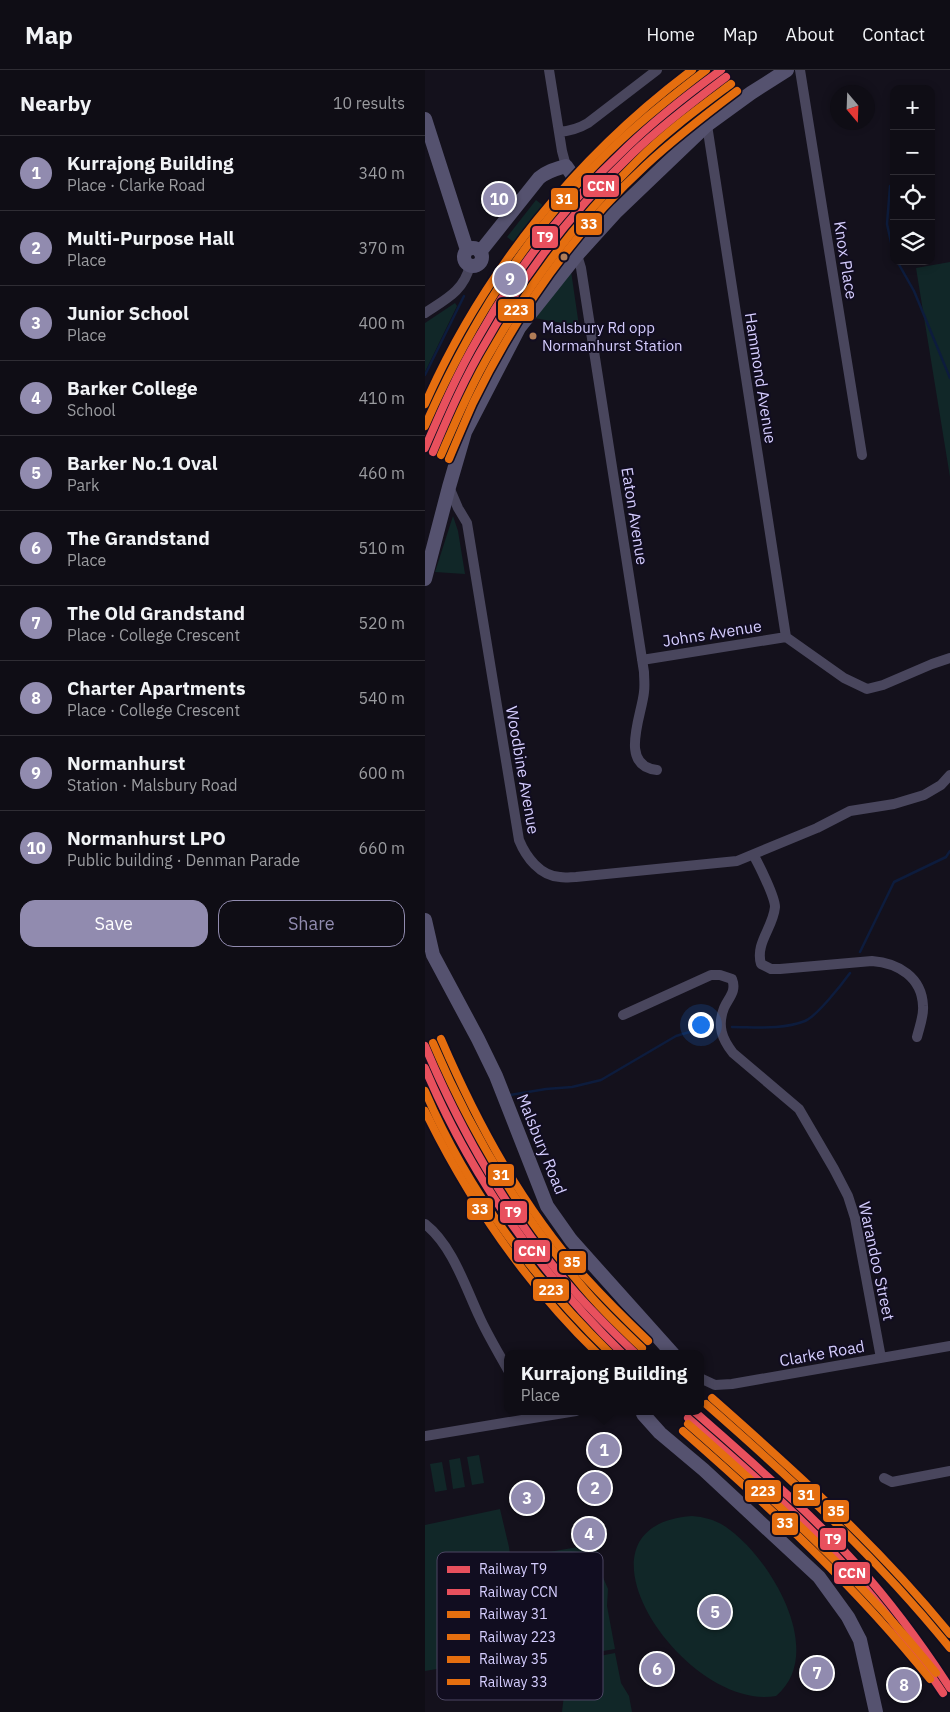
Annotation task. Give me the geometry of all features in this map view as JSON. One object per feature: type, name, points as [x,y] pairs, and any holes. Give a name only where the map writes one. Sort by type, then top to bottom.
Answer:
[{"type":"street","points":[[549,70],[561,151],[570,171],[615,213]]},
{"type":"street","points":[[559,132],[569,132],[588,124],[657,70]]},
{"type":"street","points":[[425,579],[465,432],[519,328],[577,255],[615,213],[707,125],[787,70]]},
{"type":"street","name":"Knox Place","points":[[799,70],[862,456]]},
{"type":"street","points":[[425,119],[460,232],[474,251],[482,257],[480,262],[470,265],[467,277],[462,284],[425,313]]},
{"type":"street","name":"Hammond Avenue","points":[[707,125],[786,637]]},
{"type":"street","points":[[474,251],[539,178],[548,172],[570,171]]},
{"type":"street","name":"Eaton Avenue","points":[[577,255],[584,288],[642,660],[644,692],[636,732],[637,754],[639,761],[644,767],[657,770]]},
{"type":"street","name":"Woodbine Avenue","points":[[449,487],[467,523],[519,840],[525,854],[547,874],[558,878],[737,861],[754,856],[850,811],[894,804],[925,794],[941,785],[950,775]]},
{"type":"street","points":[[786,637],[844,678],[867,689],[883,685],[950,658]]},
{"type":"street","name":"Johns Avenue","points":[[642,660],[786,637]]},
{"type":"street","points":[[754,856],[775,906],[759,955],[761,964],[771,969],[872,961],[898,966],[910,975],[920,990],[924,1008],[917,1037]]},
{"type":"street","name":"Malsbury Road","points":[[425,920],[433,955],[496,1076],[547,1206],[576,1246],[669,1350]]},
{"type":"street","name":"Warandoo Street","points":[[623,1015],[711,975],[720,975],[732,980],[735,985],[733,994],[724,1008],[721,1034],[733,1053],[799,1109],[848,1196],[855,1218],[881,1358]]},
{"type":"street","points":[[425,1224],[442,1242],[463,1279],[479,1317],[504,1363]]},
{"type":"street","name":"Clarke Road","points":[[704,1380],[715,1385],[721,1385],[950,1346]]},
{"type":"street","points":[[425,1436],[532,1415]]},
{"type":"street","points":[[644,1415],[660,1433],[819,1577],[848,1617],[861,1640],[876,1712]]},
{"type":"street","points":[[884,1478],[892,1482],[950,1471]]},
{"type":"green space","points":[[536,200],[550,211],[521,248],[507,237]]},
{"type":"green space","points":[[950,262],[950,477],[916,268]]},
{"type":"green space","points":[[571,271],[579,326],[534,318]]},
{"type":"green space","points":[[455,303],[457,306],[425,372],[425,323]]},
{"type":"green space","points":[[453,516],[458,531],[465,574],[435,572]]},
{"type":"green space","points":[[479,1455],[484,1483],[472,1485],[467,1457]]},
{"type":"green space","points":[[460,1458],[465,1487],[453,1489],[449,1460]]},
{"type":"green space","points":[[442,1462],[447,1490],[435,1492],[430,1464]]},
{"type":"green space","points":[[500,1509],[510,1552],[437,1552],[437,1669],[425,1671],[425,1525]]},
{"type":"green space","points":[[692,1516],[707,1518],[721,1524],[746,1544],[776,1584],[788,1608],[795,1632],[796,1656],[790,1678],[776,1696],[741,1693],[706,1676],[674,1649],[650,1616],[636,1582],[636,1551],[653,1527]]},
{"type":"green space","points":[[596,1544],[598,1552],[549,1552]]},
{"type":"green space","points":[[603,1577],[608,1589],[607,1606],[615,1649],[603,1651]]},
{"type":"green space","points":[[615,1653],[621,1683],[629,1696],[632,1712],[562,1712],[563,1700],[603,1700],[603,1655]]},
{"type":"waterway","points":[[890,186],[887,224],[890,238]]},
{"type":"waterway","points":[[899,265],[914,291],[950,378]]},
{"type":"waterway","points":[[425,375],[464,296]]},
{"type":"waterway","points":[[860,952],[894,882],[946,857],[950,851]]},
{"type":"waterway","points":[[732,1027],[778,1027],[805,1021],[822,1007],[850,973]]},
{"type":"waterway","points":[[510,1095],[572,1087],[601,1080],[676,1036],[713,1025]]},
{"type":"rail line","name":"35","points":[[425,404],[448,355],[475,308],[504,263],[537,220],[609,140],[692,70]]},
{"type":"rail line","name":"31","points":[[425,426],[463,348],[508,273],[534,237],[561,203],[621,140],[706,70]]},
{"type":"rail line","name":"T9","points":[[425,448],[443,406],[470,352],[509,286],[545,237],[584,190],[627,147],[696,88],[721,70]]},
{"type":"rail line","name":"CCN","points":[[433,452],[478,355],[517,291],[552,243],[590,197],[632,154],[666,124],[726,77]]},
{"type":"rail line","name":"223","points":[[441,455],[486,359],[525,296],[559,249],[616,182],[648,150],[731,84]]},
{"type":"rail line","name":"33","points":[[449,459],[473,403],[508,338],[528,306],[571,246],[646,165],[690,127],[737,91]]},
{"type":"rail line","name":"35","points":[[441,1039],[486,1133],[521,1193],[541,1222],[584,1276],[648,1341]]},
{"type":"rail line","name":"31","points":[[433,1043],[478,1137],[495,1167],[533,1224],[592,1297],[642,1348]]},
{"type":"rail line","name":"T9","points":[[425,1046],[454,1110],[506,1201],[547,1258],[578,1295],[632,1350]]},
{"type":"rail line","name":"CCN","points":[[425,1068],[443,1108],[464,1147],[510,1221],[563,1290],[619,1350]]},
{"type":"rail line","name":"223","points":[[425,1091],[461,1163],[505,1232],[555,1295],[607,1350]]},
{"type":"rail line","name":"33","points":[[425,1111],[460,1177],[501,1240],[547,1299],[594,1350]]},
{"type":"rail line","name":"35","points":[[712,1398],[836,1511],[895,1571],[950,1634]]},
{"type":"rail line","name":"31","points":[[706,1404],[771,1462],[864,1551],[950,1648]]},
{"type":"rail line","name":"T9","points":[[698,1415],[778,1486],[839,1545],[895,1610],[950,1688]]},
{"type":"rail line","name":"CCN","points":[[688,1418],[772,1492],[832,1551],[888,1615],[943,1693]]},
{"type":"rail line","name":"223","points":[[688,1424],[818,1543],[879,1606],[936,1673]]},
{"type":"rail line","name":"33","points":[[683,1431],[748,1489],[843,1580],[930,1679]]},
{"type":"place","name":"Normanhurst LPO","points":[[499,199]]},
{"type":"place","name":"Normanhurst","points":[[510,279]]},
{"type":"place","name":"Malsbury Rd opp Normanhurst Station","points":[[533,336]]},
{"type":"place","name":"Kurrajong Building","points":[[604,1450]]},
{"type":"place","name":"Multi-Purpose Hall","points":[[595,1488]]},
{"type":"place","name":"Junior School","points":[[527,1498]]},
{"type":"place","name":"Barker College","points":[[589,1534]]},
{"type":"place","name":"Barker No.1 Oval","points":[[715,1612]]},
{"type":"place","name":"The Grandstand","points":[[657,1669]]},
{"type":"place","name":"The Old Grandstand","points":[[817,1673]]},
{"type":"place","name":"Charter Apartments","points":[[904,1685]]}]
